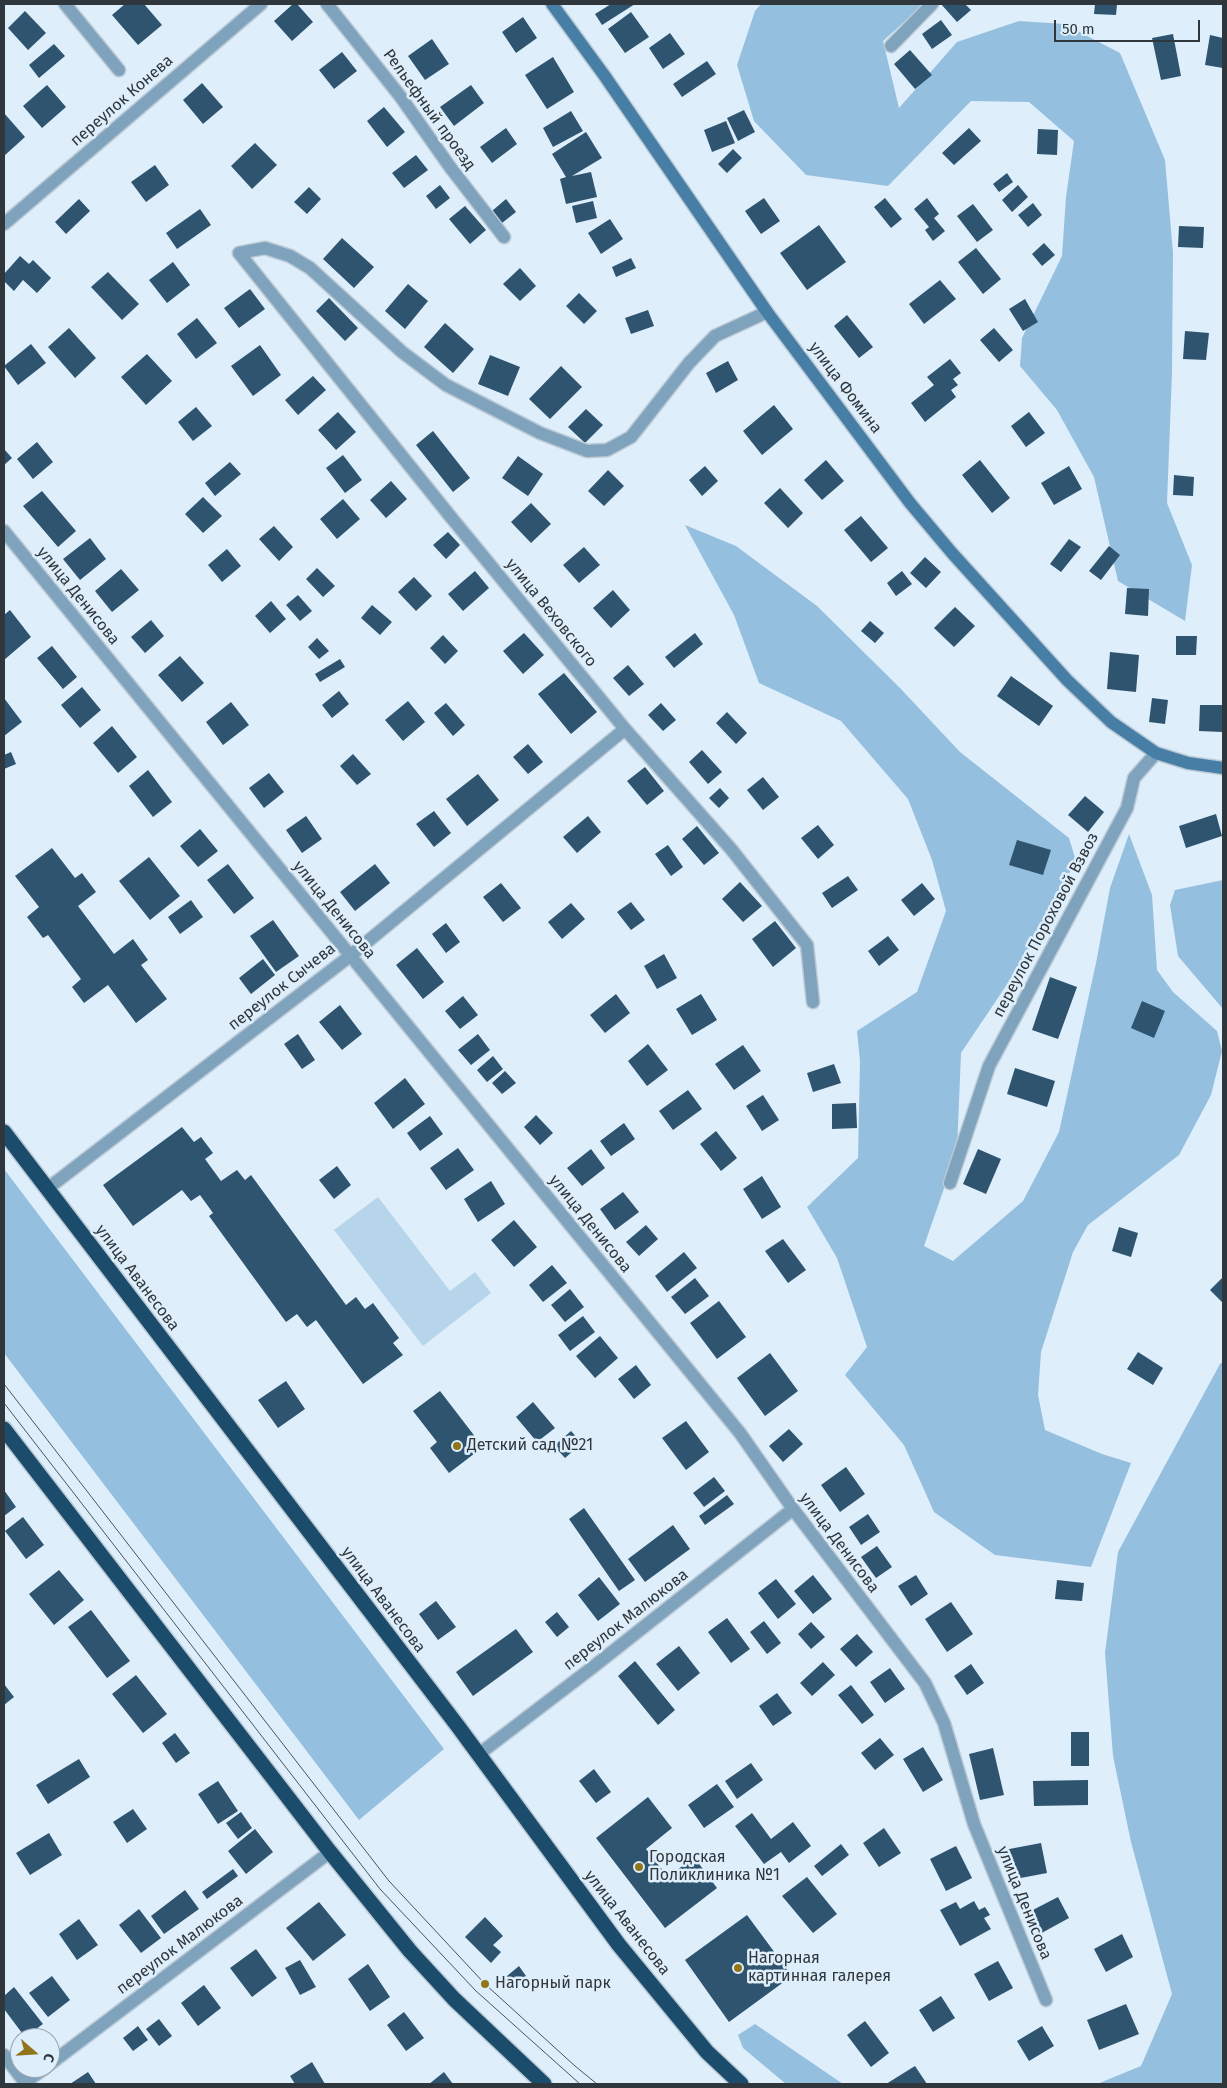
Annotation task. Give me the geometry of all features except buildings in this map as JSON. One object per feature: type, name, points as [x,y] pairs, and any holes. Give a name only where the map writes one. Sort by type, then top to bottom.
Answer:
[{"type":"highway","name":"улица Аванесова","points":[[4,1132],[478,1754],[620,1945],[707,2052],[740,2084]]},
{"type":"highway","points":[[4,1430],[330,1852],[410,1951],[454,1998],[544,2084]]},
{"type":"street","points":[[65,4],[119,70]]},
{"type":"street","name":"переулок Конева","points":[[4,224],[260,4]]},
{"type":"street","name":"Рельефный проезд","points":[[327,4],[400,96],[450,167],[504,236]]},
{"type":"street","name":"улица Фомина","points":[[552,4],[604,75],[767,312],[910,503],[952,553],[1067,680],[1112,722],[1156,753]]},
{"type":"street","points":[[891,46],[932,4]]},
{"type":"street","name":"улица Веховского","points":[[767,312],[715,336],[689,363],[631,437],[607,450],[587,452],[507,417],[446,385],[402,352],[310,268],[290,256],[265,248],[239,253],[450,516],[625,729],[731,849],[807,945],[813,1002]]},
{"type":"street","name":"улица Денисова","points":[[4,531],[734,1426],[793,1509],[925,1683],[944,1723],[974,1824],[1046,2000]]},
{"type":"street","name":"переулок Сычева","points":[[48,1189],[350,956],[625,729]]},
{"type":"street","points":[[1156,753],[1188,763],[1223,768]]},
{"type":"street","name":"переулок Пороховой Взвоз","points":[[950,1183],[989,1066],[1127,808],[1134,778],[1156,753]]},
{"type":"street","name":"переулок Малюкова","points":[[478,1754],[593,1667],[793,1509]]},
{"type":"street","name":"переулок Малюкова","points":[[60,2056],[330,1852]]},
{"type":"street","points":[[4,2055],[25,2084]]},
{"type":"shaded area","points":[[761,4],[924,4],[883,41],[899,108],[957,42],[1019,21],[1064,24],[1120,53],[1165,160],[1173,253],[1172,372],[1167,503],[1192,565],[1185,621],[1118,581],[1094,477],[1057,410],[1020,366],[1022,338],[1062,256],[1066,197],[1074,141],[1029,102],[971,101],[888,186],[806,175],[754,121],[737,65],[755,11]]},
{"type":"shaded area","points":[[685,525],[736,546],[817,606],[900,688],[960,752],[1069,838],[1076,861],[1016,971],[961,1053],[957,1151],[924,1246],[953,1261],[1023,1201],[1059,1132],[1096,963],[1110,888],[1129,834],[1152,895],[1157,970],[1173,992],[1217,1031],[1222,1051],[1211,1095],[1179,1155],[1088,1225],[1073,1252],[1041,1352],[1038,1395],[1045,1430],[1102,1454],[1131,1463],[1091,1567],[995,1555],[934,1512],[904,1445],[845,1375],[867,1347],[837,1258],[807,1207],[858,1158],[860,1061],[857,1031],[917,992],[946,911],[932,860],[908,799],[841,721],[759,683],[734,615]]},
{"type":"shaded area","points":[[1223,880],[1223,1009],[1178,956],[1170,905],[1175,890]]},
{"type":"shaded area","points":[[4,1169],[444,1749],[359,1820],[4,1353]]},
{"type":"shaded area","points":[[378,1197],[450,1291],[475,1272],[491,1293],[423,1346],[334,1230]]},
{"type":"shaded area","points":[[1223,1362],[1223,2084],[1097,2084],[1141,2066],[1172,1994],[1131,1842],[1113,1756],[1105,1653],[1118,1552],[1220,1364]]},
{"type":"shaded area","points":[[755,2024],[843,2084],[786,2084],[743,2048],[738,2035]]},
{"type":"tram line","points":[[4,1384],[389,1881],[485,1984],[597,2084]]},
{"type":"tram line","points":[[4,1403],[380,1889],[476,1991],[580,2084]]},
{"type":"place","name":"Детский сад №21","points":[[457,1446]]},
{"type":"place","name":"Городская Поликлиника №1","points":[[639,1867]]},
{"type":"place","name":"Нагорная картинная галерея","points":[[738,1968]]},
{"type":"place","name":"Нагорный парк","points":[[485,1984]]}]
